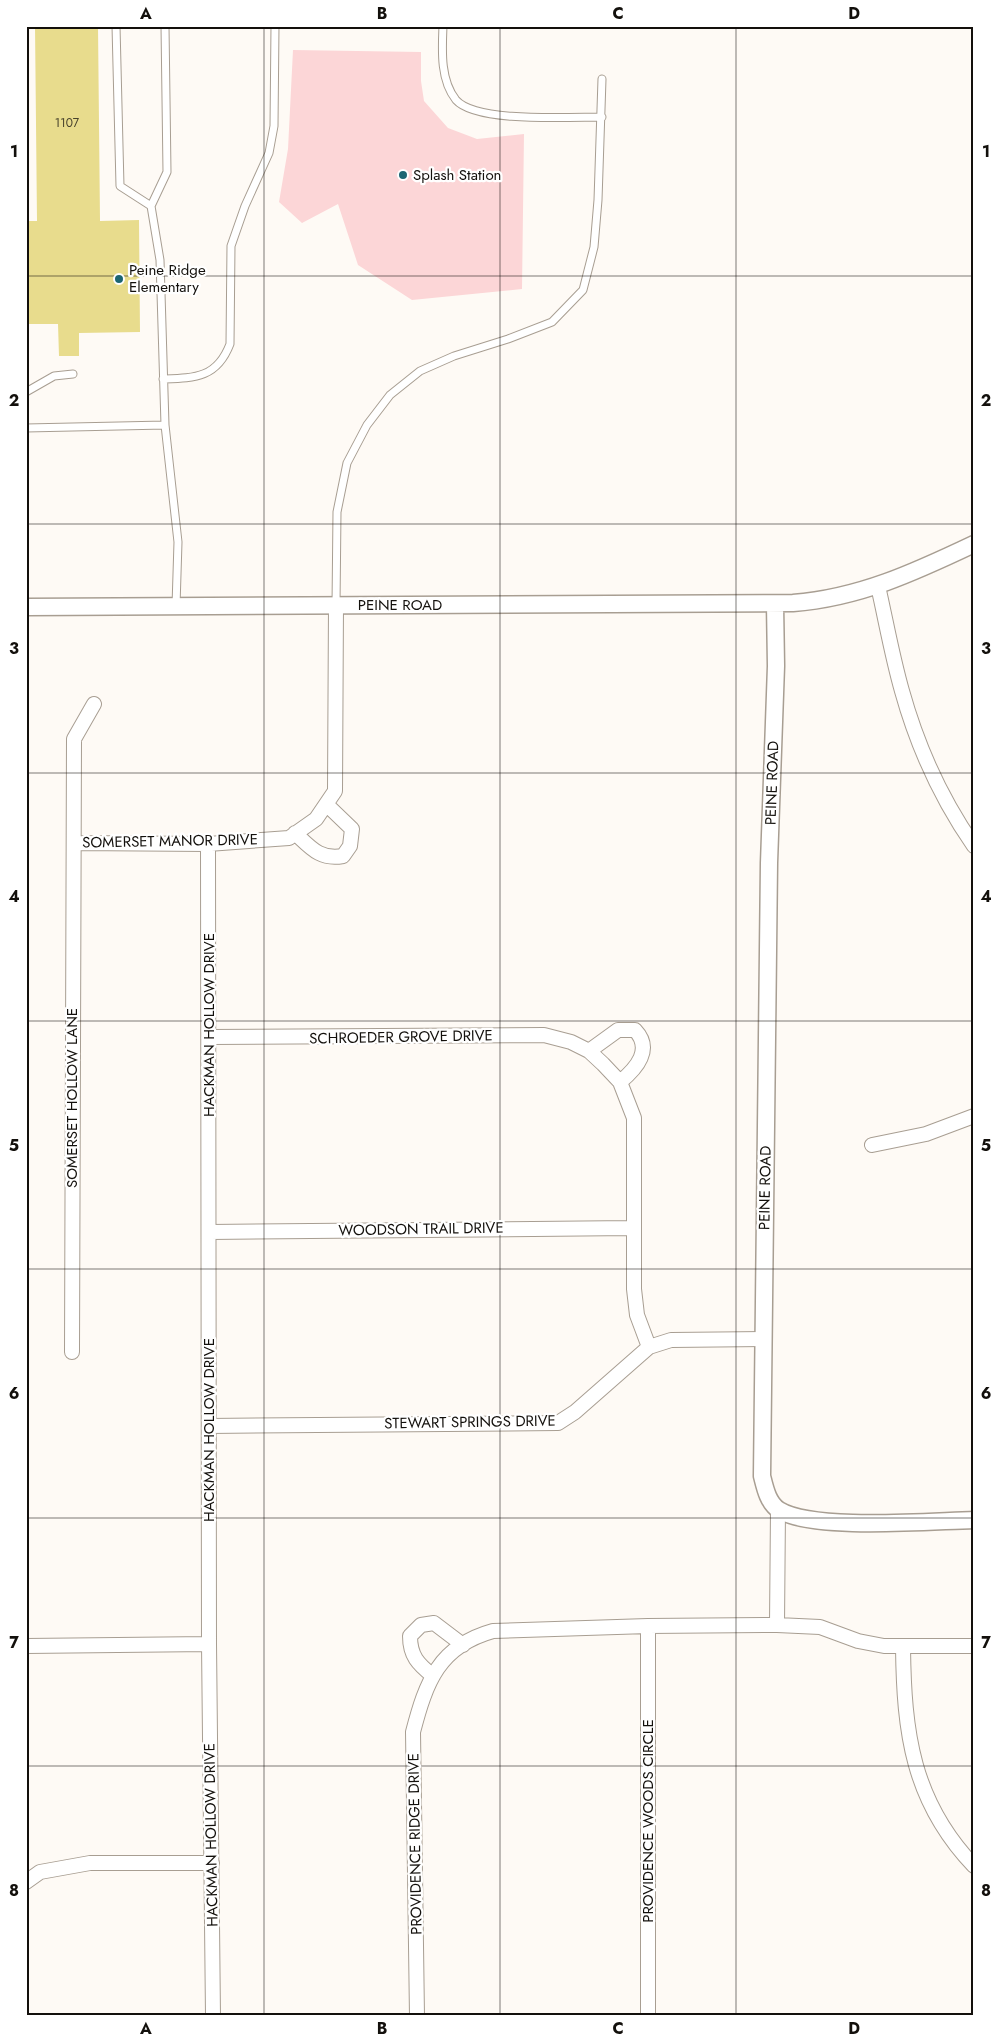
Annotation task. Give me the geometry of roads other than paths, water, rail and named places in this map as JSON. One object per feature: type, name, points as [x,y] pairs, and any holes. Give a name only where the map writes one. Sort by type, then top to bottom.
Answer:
[{"type":"street","points":[[775,604],[822,601],[878,586],[901,578],[974,544]]},
{"type":"street","points":[[878,586],[902,690],[916,736],[960,826],[974,846]]},
{"type":"street","name":"PEINE ROAD","points":[[26,607],[775,604],[776,666],[769,863],[764,1339],[760,1462],[766,1490],[778,1509]]},
{"type":"street","name":"SOMERSET MANOR DRIVE","points":[[74,843],[208,844],[289,838],[316,819],[335,791],[336,605]]},
{"type":"street","name":"SOMERSET HOLLOW LANE","points":[[72,1352],[74,739],[94,704]]},
{"type":"street","points":[[295,833],[312,849],[330,858],[343,856],[350,846],[352,829],[326,804]]},
{"type":"street","name":"HACKMAN HOLLOW DRIVE","points":[[208,844],[210,1037],[209,1644],[214,2016]]},
{"type":"street","points":[[589,1052],[618,1030],[635,1030],[642,1037],[644,1047],[639,1063],[620,1082]]},
{"type":"street","name":"SCHROEDER GROVE DRIVE","points":[[210,1037],[544,1035],[571,1042],[589,1052],[620,1082],[634,1118],[632,1228],[635,1302],[649,1347]]},
{"type":"street","points":[[872,1145],[926,1134],[974,1116]]},
{"type":"street","name":"WOODSON TRAIL DRIVE","points":[[210,1232],[632,1228]]},
{"type":"street","name":"STEWART SPRINGS DRIVE","points":[[209,1426],[558,1423],[575,1412],[649,1347],[671,1340],[764,1339]]},
{"type":"street","points":[[778,1625],[778,1509],[796,1517],[833,1522],[974,1520]]},
{"type":"street","points":[[433,1676],[414,1658],[410,1648],[410,1636],[421,1625],[434,1623],[463,1645]]},
{"type":"street","name":"PROVIDENCE RIDGE DRIVE","points":[[417,2016],[413,1732],[423,1692],[442,1661],[474,1636],[493,1631],[648,1626],[778,1625],[820,1627],[858,1641],[903,1646],[974,1646]]},
{"type":"street","name":"PROVIDENCE WOODS CIRCLE","points":[[648,1626],[648,2016]]},
{"type":"street","points":[[26,1646],[209,1644]]},
{"type":"street","points":[[903,1646],[903,1695],[912,1756],[935,1811],[964,1856],[974,1866]]},
{"type":"street","points":[[26,1882],[40,1872],[90,1863],[212,1863]]},
{"type":"lane","points":[[116,26],[120,186],[151,206]]},
{"type":"lane","points":[[165,26],[167,172],[151,206],[160,260],[165,425],[178,542],[176,606]]},
{"type":"lane","points":[[163,379],[190,378],[212,370],[224,360],[230,344],[232,246],[245,206],[268,153],[274,126],[275,26]]},
{"type":"lane","points":[[443,26],[442,54],[446,82],[457,100],[474,111],[492,115],[602,117]]},
{"type":"lane","points":[[336,605],[337,512],[347,463],[368,425],[390,395],[420,371],[454,356],[508,339],[552,322],[583,290],[595,237],[602,117],[602,78]]},
{"type":"lane","points":[[26,392],[54,376],[73,374]]},
{"type":"lane","points":[[26,428],[165,425]]},
{"type":"place","name":"Splash Station","points":[[403,175]]},
{"type":"place","name":"Peine Ridge Elementary","points":[[119,279]]}]
